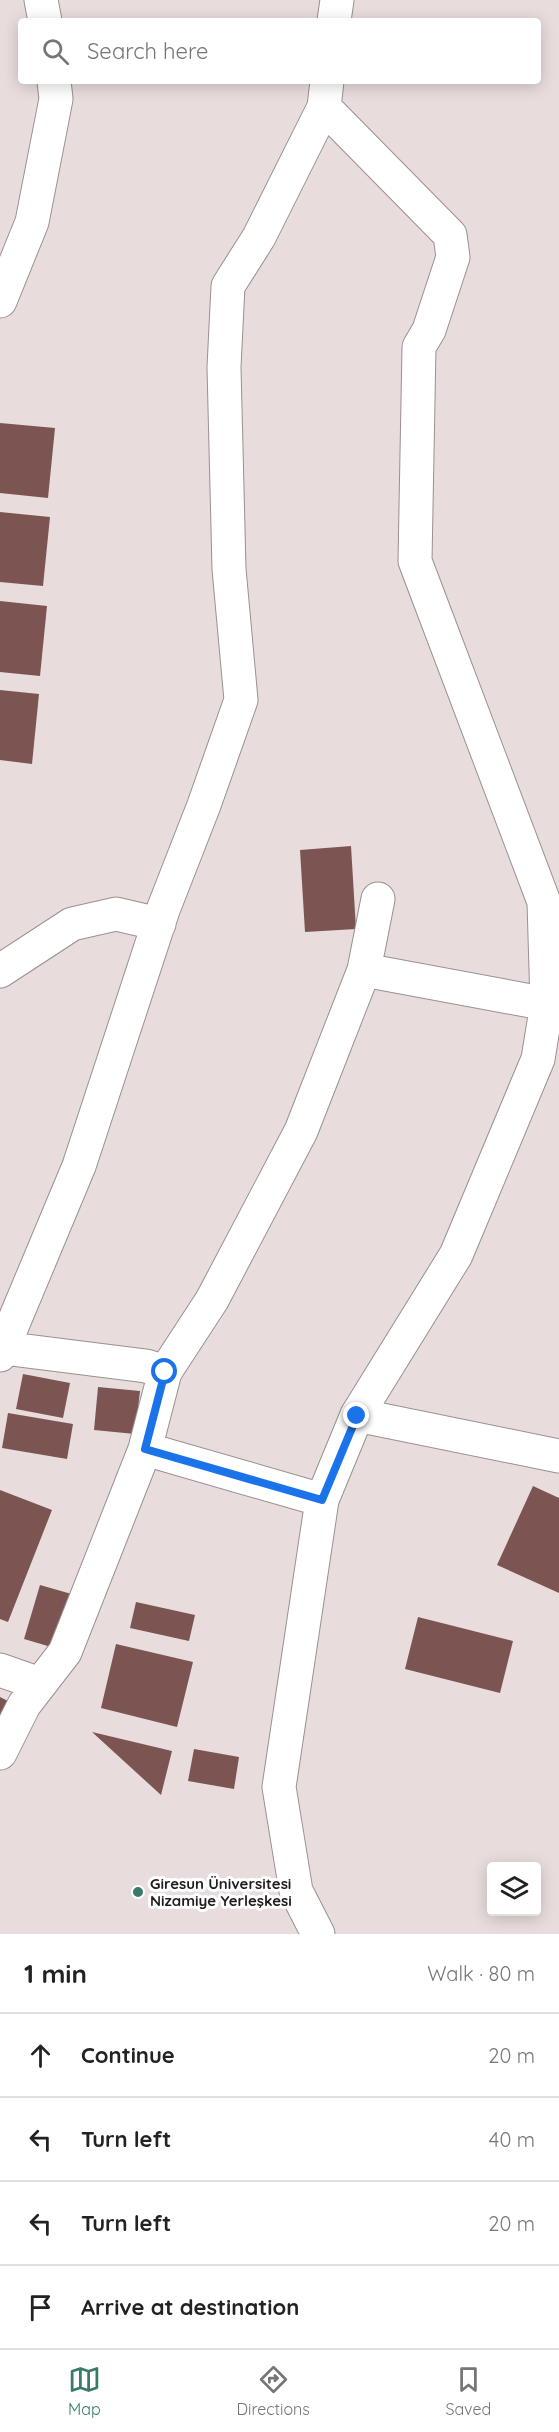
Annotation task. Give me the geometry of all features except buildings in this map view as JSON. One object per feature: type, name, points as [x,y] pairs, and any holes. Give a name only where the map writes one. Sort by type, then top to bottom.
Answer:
[{"type":"street","points":[[41,0],[44,18]]},
{"type":"street","points":[[334,18],[337,0]]},
{"type":"street","points":[[0,301],[32,222],[56,99],[54,84]]},
{"type":"street","points":[[165,1372],[146,1366],[1,1352],[79,1166],[159,924],[241,700],[229,569],[224,367],[228,286],[259,237],[326,94],[450,235],[453,257],[429,330],[419,347],[415,561],[544,902],[547,1004],[538,1059],[456,1255],[357,1416],[322,1500],[279,1787],[296,1892],[318,1934]]},
{"type":"street","points":[[0,1753],[24,1705],[64,1652],[145,1449],[165,1372],[212,1300],[301,1131],[364,970],[378,899]]},
{"type":"street","points":[[0,971],[72,924],[116,914],[159,924]]},
{"type":"street","points":[[364,970],[547,1004]]},
{"type":"street","points":[[357,1416],[559,1456]]},
{"type":"street","points":[[145,1449],[322,1500]]},
{"type":"street","points":[[0,1670],[40,1684]]},
{"type":"place","name":"Giresun Üniversitesi Nizamiye Yerleşkesi","points":[[138,1892]]},
{"type":"route","points":[[165,1372],[145,1449],[322,1500],[357,1416]]}]
